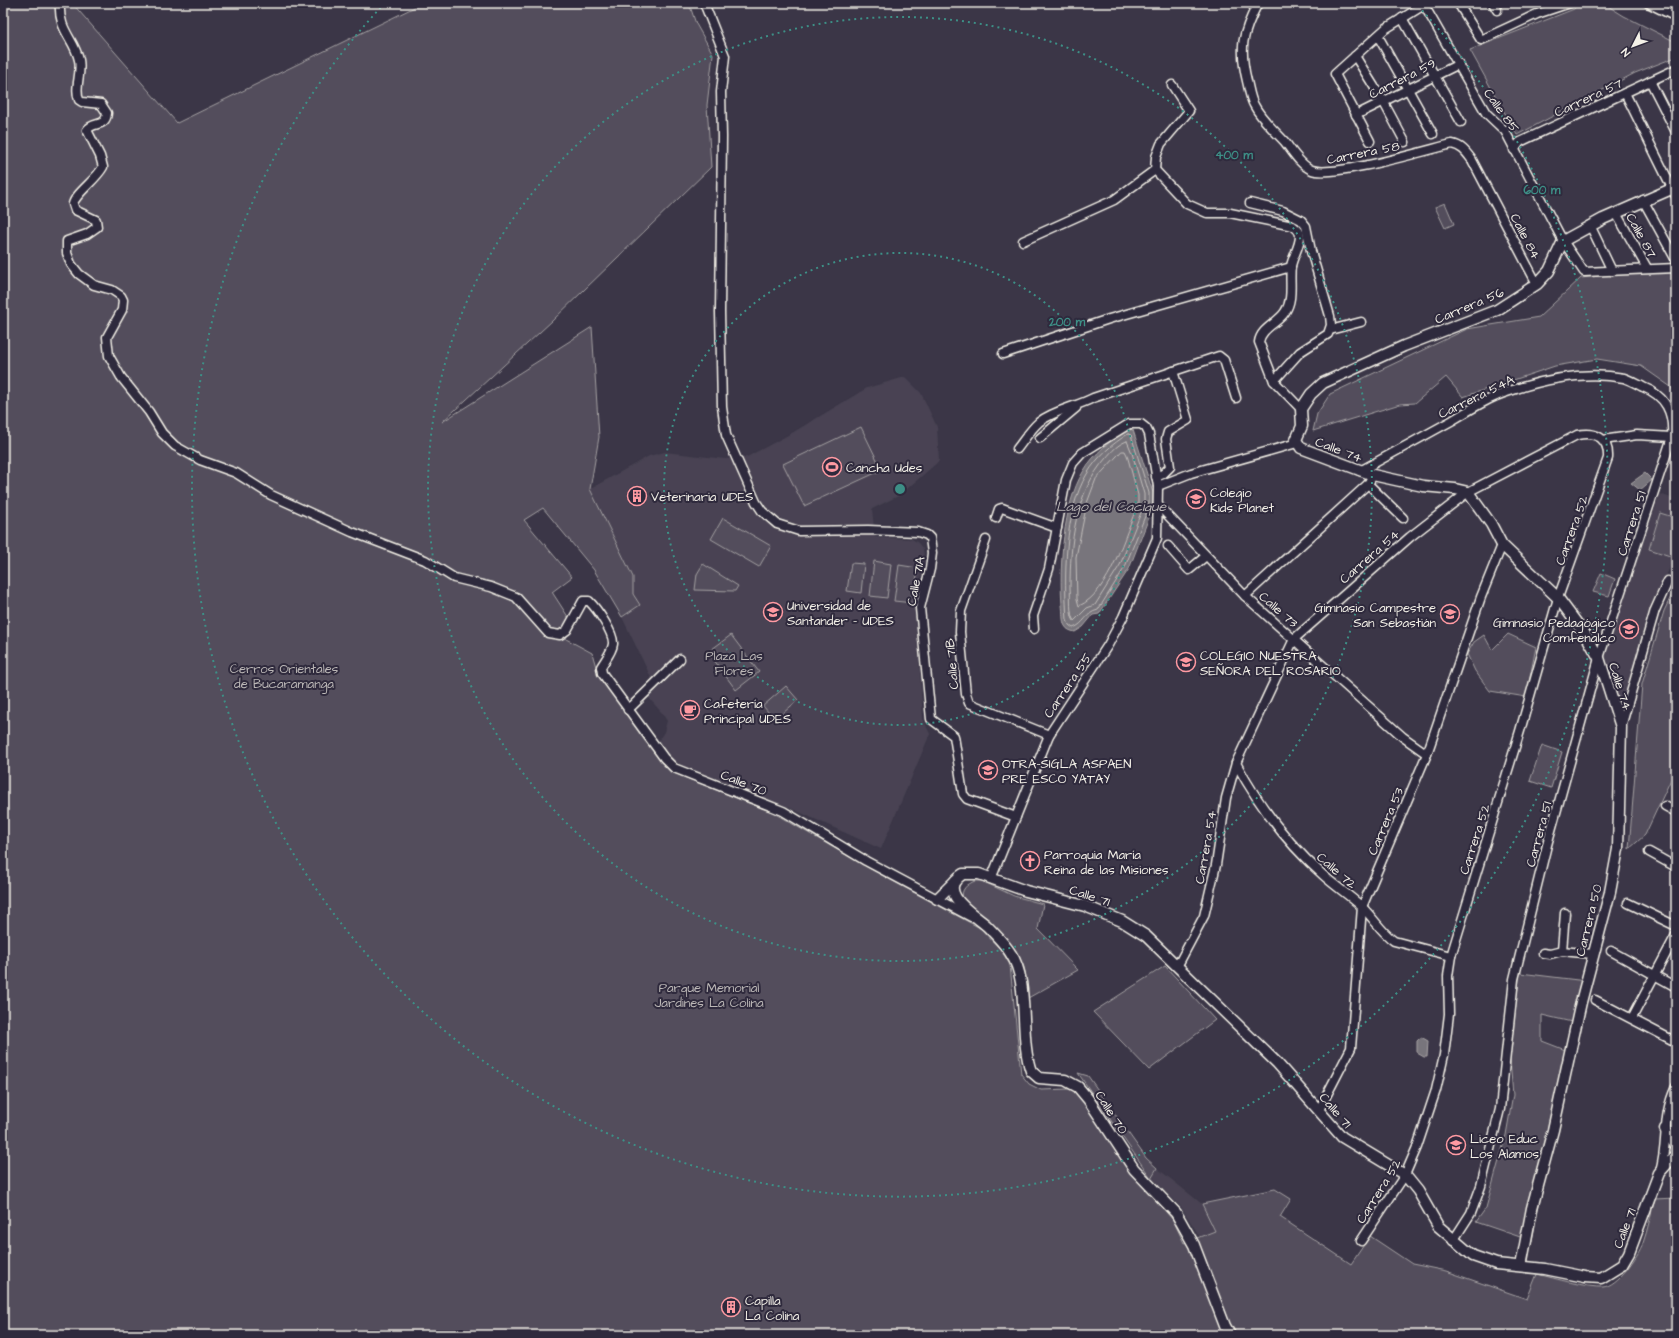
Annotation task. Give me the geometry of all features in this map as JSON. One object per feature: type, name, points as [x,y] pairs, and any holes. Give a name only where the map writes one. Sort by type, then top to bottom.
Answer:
[{"type":"street","name":"Calle 70","points":[[60,3],[62,28],[79,58],[80,66],[77,92],[79,100],[82,102],[101,104],[107,113],[106,119],[103,123],[90,126],[87,130],[100,156],[103,167],[94,180],[78,195],[72,204],[75,210],[96,220],[97,227],[87,234],[67,241],[67,253],[71,264],[86,281],[112,290],[121,296],[123,300],[122,310],[107,337],[109,356],[121,377],[149,412],[168,440],[186,453],[236,473],[271,495],[352,532],[425,560],[454,578],[491,586],[516,597],[548,633],[556,635],[567,630],[583,601],[586,600],[598,611],[611,633],[613,646],[601,670],[628,710],[664,758],[674,768],[783,811],[866,861],[983,923]]},
{"type":"street","name":"Calle 71A","points":[[704,3],[725,56],[721,92],[722,137],[720,312],[722,407],[726,435],[756,502],[762,511],[777,524],[799,531],[868,530],[918,532],[927,535],[930,538],[932,554],[930,569],[920,608],[931,719],[954,736],[963,794],[968,799],[1016,817]]},
{"type":"street","name":"Carrera 58","points":[[1258,3],[1246,27],[1242,42],[1243,65],[1250,94],[1257,110],[1302,162],[1312,170],[1323,172],[1372,164],[1452,144]]},
{"type":"street","points":[[1458,3],[1481,40],[1537,14],[1570,3]]},
{"type":"street","points":[[1370,141],[1335,74],[1378,36],[1402,18],[1426,4]]},
{"type":"street","name":"Calle 85","points":[[1426,4],[1486,113],[1492,120],[1503,128],[1563,241],[1583,271],[1612,270]]},
{"type":"street","points":[[1651,4],[1676,17]]},
{"type":"street","points":[[1402,18],[1461,122]]},
{"type":"street","points":[[1378,36],[1433,134]]},
{"type":"street","points":[[1355,56],[1383,101],[1405,142]]},
{"type":"street","name":"Carrera 59","points":[[1356,115],[1434,75],[1459,64]]},
{"type":"street","name":"Carrera 57","points":[[1514,150],[1520,142],[1676,69]]},
{"type":"street","points":[[1650,81],[1676,132]]},
{"type":"street","points":[[1172,85],[1188,111],[1161,144],[1156,157],[1155,170],[1187,204],[1207,213],[1230,213],[1293,226],[1298,230],[1300,236],[1291,266],[1290,296],[1286,311],[1281,318],[1265,330],[1259,338],[1259,342],[1274,381],[1301,409]]},
{"type":"street","points":[[1563,241],[1590,225],[1643,200],[1675,190],[1625,93]]},
{"type":"street","name":"Calle 84","points":[[1452,144],[1463,148],[1472,160],[1537,284]]},
{"type":"street","points":[[1023,241],[1114,200],[1155,170]]},
{"type":"street","points":[[1643,200],[1676,260]]},
{"type":"street","points":[[1250,203],[1284,211],[1301,220],[1306,226],[1311,251],[1330,316],[1330,330]]},
{"type":"street","name":"Calle 87","points":[[1616,213],[1647,268]]},
{"type":"street","points":[[1590,225],[1612,270],[1676,268]]},
{"type":"street","name":"Carrera 56","points":[[1301,409],[1311,394],[1332,378],[1404,346],[1497,310],[1537,284],[1549,270],[1563,241]]},
{"type":"street","points":[[1003,354],[1109,319],[1291,266]]},
{"type":"street","points":[[1274,381],[1300,352],[1318,342],[1330,330],[1361,322]]},
{"type":"street","points":[[1018,449],[1031,430],[1040,421],[1052,414],[1080,405],[1093,398],[1219,356],[1222,358],[1236,398]]},
{"type":"street","points":[[1156,472],[1168,470],[1170,462],[1166,436],[1172,429],[1187,422],[1188,418],[1174,371]]},
{"type":"street","name":"Carrera 54A","points":[[1360,471],[1474,408],[1509,391],[1534,384],[1583,375],[1624,378],[1649,389],[1661,398],[1668,406],[1673,424],[1672,437]]},
{"type":"street","points":[[1040,438],[1080,405]]},
{"type":"street","name":"Calle 74","points":[[1301,409],[1302,421],[1300,432],[1297,437],[1297,443],[1301,448],[1360,471],[1371,479],[1455,489],[1468,492],[1491,524],[1502,545],[1558,598],[1578,624],[1599,658],[1621,727]]},
{"type":"street","name":"Carrera 55","points":[[992,879],[1049,735],[1099,660],[1123,616],[1157,538],[1158,486],[1146,428],[1141,424],[1129,424],[1082,453],[1073,463],[1066,480],[1057,528]]},
{"type":"street","name":"Carrera 54","points":[[1178,965],[1204,916],[1216,865],[1226,798],[1236,763],[1294,639],[1410,537],[1468,492],[1577,435],[1590,434],[1604,440]]},
{"type":"street","points":[[1604,440],[1637,435],[1672,437]]},
{"type":"street","name":"Carrera 51","points":[[1453,1241],[1471,1213],[1481,1186],[1500,1109],[1514,979],[1547,845],[1599,658],[1672,437]]},
{"type":"street","name":"Carrera 52","points":[[1361,1241],[1405,1175],[1436,1090],[1444,1055],[1449,1014],[1448,976],[1451,956],[1558,598],[1608,458],[1608,449],[1604,440]]},
{"type":"street","points":[[1158,486],[1191,473],[1297,443]]},
{"type":"street","points":[[1245,596],[1371,479],[1403,518]]},
{"type":"street","name":"Calle 73","points":[[1158,506],[1245,596],[1403,737],[1428,754]]},
{"type":"street","points":[[996,518],[999,509],[1002,508],[1057,528],[1049,569],[1033,616],[1034,629]]},
{"type":"street","name":"Calle 71B","points":[[986,540],[961,611],[960,632],[966,694],[969,703],[1049,735]]},
{"type":"street","name":"Carrera 53","points":[[1319,1110],[1351,1048],[1362,907],[1428,754],[1481,597],[1502,545]]},
{"type":"street","points":[[1168,546],[1189,570],[1206,556]]},
{"type":"street","name":"Carrera 50","points":[[1521,1266],[1532,1208],[1553,1130],[1593,954],[1610,892],[1618,850],[1621,727],[1655,610],[1668,581]]},
{"type":"street","points":[[628,710],[680,659]]},
{"type":"street","name":"Calle 72","points":[[1236,763],[1250,789],[1294,847],[1323,875],[1362,907],[1388,937],[1394,941],[1451,956]]},
{"type":"street","points":[[1665,806],[1676,812]]},
{"type":"street","points":[[1649,852],[1676,867]]},
{"type":"street","name":"Calle 71","points":[[958,878],[964,874],[979,874],[1026,891],[1085,906],[1122,921],[1146,936],[1178,965],[1277,1063],[1342,1137],[1405,1175],[1418,1191],[1438,1226],[1453,1241],[1473,1256],[1485,1261],[1601,1278],[1614,1271],[1622,1264],[1629,1253],[1659,1173]]},
{"type":"street","points":[[964,908],[958,896],[958,890],[968,878],[979,874]]},
{"type":"street","points":[[937,899],[958,878]]},
{"type":"street","points":[[958,878],[954,888],[954,894],[964,908]]},
{"type":"street","points":[[1628,903],[1676,926]]},
{"type":"street","name":"Calle 70","points":[[964,908],[983,923],[1010,951],[1018,969],[1031,1071],[1038,1078],[1065,1080],[1078,1086],[1134,1169],[1169,1205],[1182,1221],[1194,1245],[1230,1335]]},
{"type":"street","points":[[1562,951],[1565,913]]},
{"type":"street","points":[[1632,1018],[1676,935]]},
{"type":"street","points":[[1543,953],[1550,954],[1562,951],[1593,954]]},
{"type":"street","points":[[1611,951],[1676,987]]},
{"type":"street","points":[[1595,1000],[1676,1042]]},
{"type":"street","points":[[1659,1173],[1664,1155],[1668,1105],[1676,1087]]},
{"type":"street","points":[[1665,1129],[1676,1146]]},
{"type":"street","points":[[1659,1173],[1676,1154]]},
{"type":"shaded area","name":"Universidad de Santander - UDES","points":[[905,377],[921,393],[937,427],[939,461],[900,495],[872,509],[875,537],[912,539],[923,549],[924,556],[916,607],[923,719],[930,734],[881,849],[788,807],[682,766],[668,756],[657,743],[664,732],[667,721],[648,697],[656,688],[622,617],[640,605],[633,594],[633,577],[590,489],[649,456],[665,452],[725,459],[747,457],[792,433],[867,388]]},
{"type":"shaded area","name":"Gimnasio Pedagógico Comfenalco","points":[[1660,494],[1676,500],[1676,553],[1655,602],[1621,716],[1602,657]]},
{"type":"shaded area","points":[[1157,1168],[1202,1204],[1215,1231],[1200,1237],[1181,1207],[1151,1178]]},
{"type":"green space","points":[[3,3],[72,3],[177,123],[423,3],[689,3],[696,24],[713,54],[707,105],[711,167],[552,321],[442,422],[592,327],[599,437],[590,489],[633,577],[633,594],[640,605],[622,617],[594,570],[543,508],[524,520],[572,577],[552,592],[572,623],[566,639],[592,653],[596,667],[607,685],[645,741],[671,772],[772,812],[874,871],[980,928],[1001,950],[1010,965],[1021,1074],[1029,1084],[1041,1090],[1069,1089],[1076,1092],[1087,1105],[1126,1166],[1173,1220],[1184,1243],[1215,1231],[1202,1204],[1275,1189],[1291,1199],[1280,1217],[1351,1264],[1370,1236],[1412,1264],[1446,1271],[1527,1299],[1537,1274],[1596,1287],[1603,1287],[1615,1282],[1627,1270],[1643,1243],[1655,1199],[1676,1198],[1676,1335],[3,1335]]},
{"type":"green space","points":[[1580,3],[1603,3],[1624,16],[1676,42],[1676,57],[1635,73],[1517,135],[1470,50],[1574,9]]},
{"type":"green space","points":[[1445,203],[1454,224],[1445,228],[1435,207]]},
{"type":"green space","points":[[1676,268],[1676,399],[1671,387],[1641,366],[1597,359],[1555,366],[1463,397],[1446,377],[1415,403],[1400,404],[1313,431],[1317,414],[1330,394],[1467,329],[1539,317],[1581,278]]},
{"type":"green space","name":"Cancha Udes","points":[[861,427],[882,470],[804,506],[783,464]]},
{"type":"green space","points":[[1660,513],[1676,518],[1676,550],[1673,557],[1649,549]]},
{"type":"green space","points":[[723,518],[771,546],[759,567],[711,539]]},
{"type":"green space","points":[[874,561],[891,564],[887,598],[870,596]]},
{"type":"green space","points":[[851,563],[864,564],[861,593],[847,591]]},
{"type":"green space","points":[[703,564],[738,586],[735,591],[695,590],[697,574]]},
{"type":"green space","points":[[899,565],[918,568],[913,603],[894,601]]},
{"type":"green space","points":[[1601,573],[1615,579],[1609,596],[1593,592]]},
{"type":"green space","points":[[1676,586],[1676,680],[1673,679],[1676,685],[1676,762],[1672,777],[1645,835],[1629,849],[1642,684],[1664,611]]},
{"type":"green space","points":[[1508,634],[1536,647],[1526,697],[1490,691],[1475,671],[1467,654],[1474,642],[1484,635],[1492,650]]},
{"type":"green space","name":"Plaza Las Flores","points":[[731,635],[759,672],[736,690],[708,652]]},
{"type":"green space","points":[[786,686],[798,700],[775,720],[763,706]]},
{"type":"green space","points":[[1542,745],[1562,752],[1551,788],[1530,781]]},
{"type":"green space","points":[[975,881],[982,881],[1014,896],[1043,904],[1038,929],[1078,970],[1028,998],[1025,971],[1018,955],[999,930],[971,909],[963,899],[963,890]]},
{"type":"green space","points":[[1165,966],[1215,1020],[1149,1070],[1093,1012]]},
{"type":"green space","points":[[1520,973],[1586,981],[1576,1023],[1542,1015],[1542,1041],[1573,1053],[1544,1179],[1532,1241],[1476,1222],[1486,1208],[1506,1135],[1513,1095],[1509,1049]]},
{"type":"green space","points":[[1078,1073],[1088,1076],[1146,1158],[1157,1168],[1151,1178]]},
{"type":"water","name":"Lago del Cacique","points":[[1129,429],[1133,430],[1153,493],[1153,507],[1129,569],[1099,614],[1093,615],[1083,627],[1074,632],[1069,630],[1064,624],[1061,590],[1064,537],[1071,501],[1076,486],[1087,465],[1109,442]]},
{"type":"water","points":[[1645,473],[1652,480],[1640,490],[1631,483]]},
{"type":"water","points":[[1421,1037],[1428,1041],[1427,1057],[1417,1053],[1417,1041]]},
{"type":"place","name":"Cancha Udes","points":[[832,467]]},
{"type":"place","name":"Veterinaria UDES","points":[[637,496]]},
{"type":"place","name":"Colegio Kids Planet","points":[[1196,499]]},
{"type":"place","name":"Universidad de Santander - UDES","points":[[773,612]]},
{"type":"place","name":"Gimnasio Campestre San Sebastián","points":[[1450,614]]},
{"type":"place","name":"Gimnasio Pedagógico Comfenalco","points":[[1629,629]]},
{"type":"place","name":"COLEGIO NUESTRA SEÑORA DEL ROSARIO","points":[[1186,662]]},
{"type":"place","name":"Cafetería Principal UDES","points":[[690,710]]},
{"type":"place","name":"OTRA-SIGLA ASPAEN PRE ESCO YATAY","points":[[988,770]]},
{"type":"place","name":"Parroquia María Reina de las Misiones","points":[[1030,861]]},
{"type":"place","name":"Liceo Educ Los Alamos","points":[[1456,1145]]},
{"type":"place","name":"Capilla La Colina","points":[[731,1307]]},
{"type":"park label","name":"Cerros Orientales de Bucaramanga","points":[[284,676]]},
{"type":"park label","name":"Parque Memorial Jardines La Colina","points":[[709,994]]}]
